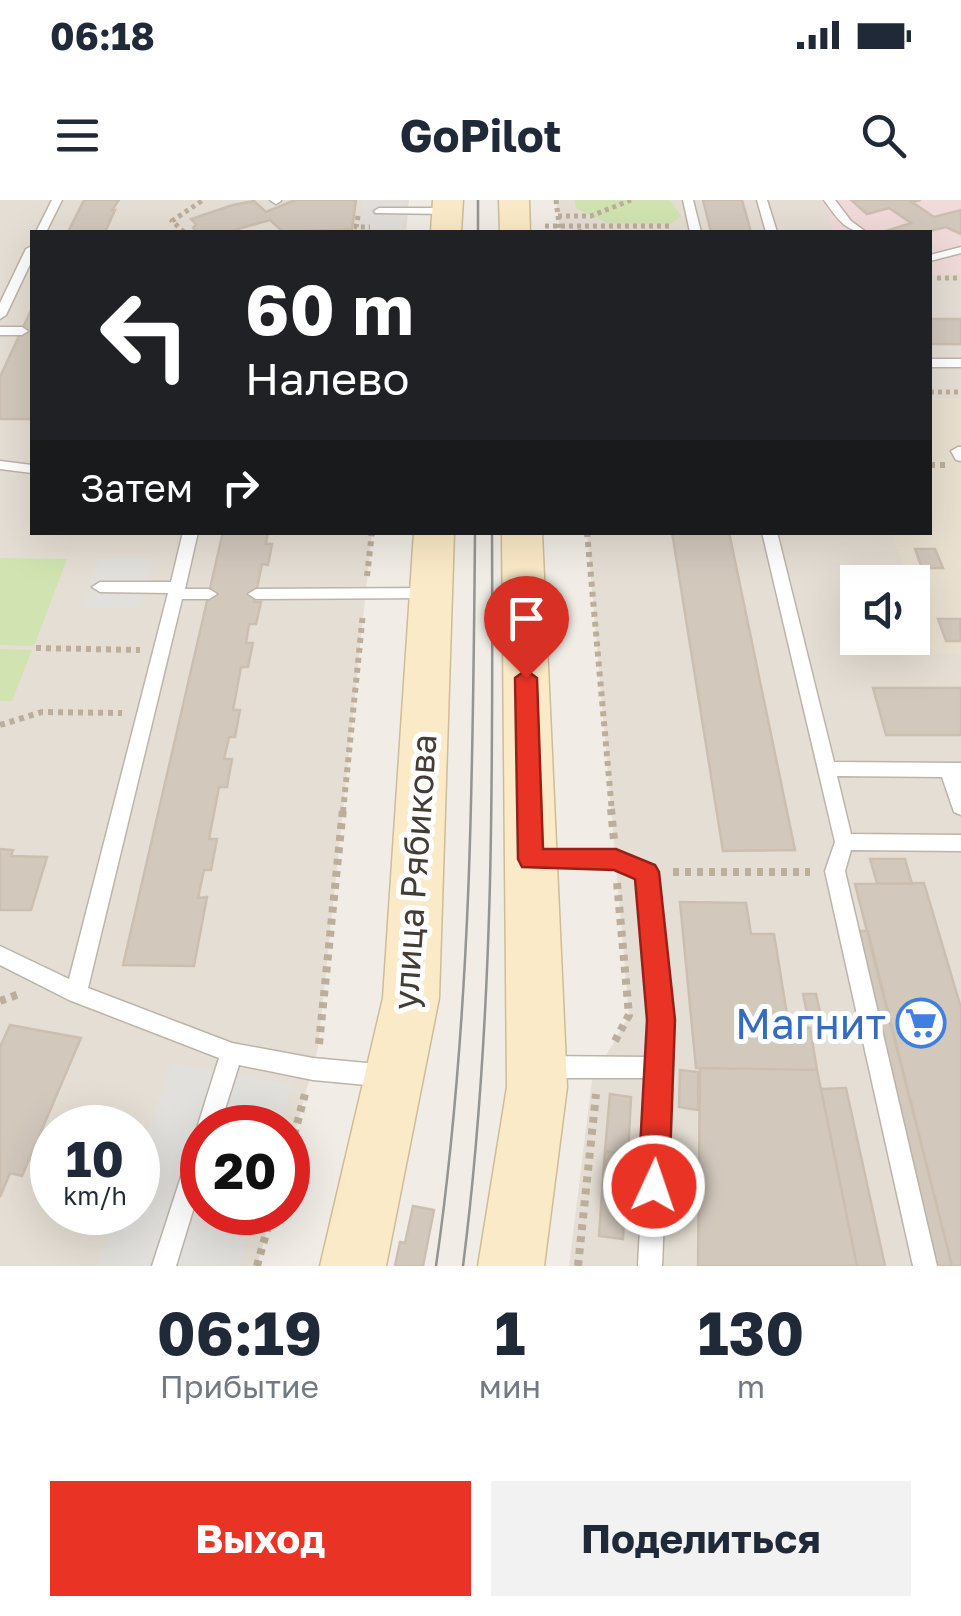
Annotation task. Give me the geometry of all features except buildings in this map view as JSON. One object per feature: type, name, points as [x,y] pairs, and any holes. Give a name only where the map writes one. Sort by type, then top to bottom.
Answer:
[{"type":"main road","name":"улица Рябикова","points":[[353,1266],[410,998],[434,535]]},
{"type":"main road","points":[[511,1266],[536,1067],[522,535]]},
{"type":"lane","points":[[42,230],[57,200]]},
{"type":"lane","points":[[688,200],[696,229]]},
{"type":"lane","points":[[762,200],[771,230]]},
{"type":"lane","points":[[829,200],[857,230]]},
{"type":"lane","points":[[379,210],[447,214]]},
{"type":"lane","points":[[932,257],[961,250]]},
{"type":"lane","points":[[0,315],[30,254]]},
{"type":"lane","points":[[0,283],[16,283]]},
{"type":"lane","points":[[0,331],[22,331]]},
{"type":"lane","points":[[932,363],[961,363]]},
{"type":"lane","points":[[0,465],[30,469]]},
{"type":"lane","points":[[76,993],[190,535]]},
{"type":"lane","points":[[770,535],[844,842],[834,872],[926,1266]]},
{"type":"lane","points":[[100,587],[209,594]]},
{"type":"lane","points":[[256,594],[431,594]]},
{"type":"lane","points":[[827,769],[955,770],[961,807]]},
{"type":"lane","points":[[844,842],[961,843]]},
{"type":"lane","points":[[531,859],[616,859],[646,872],[661,1020],[650,1266]]},
{"type":"lane","points":[[0,955],[76,993],[232,1054],[312,1069],[394,1076]]},
{"type":"lane","points":[[215,1105],[232,1054]]},
{"type":"lane","points":[[536,1067],[659,1068]]},
{"type":"lane","points":[[164,1266],[180,1215]]},
{"type":"path","points":[[182,230],[172,221],[203,200]]},
{"type":"path","points":[[556,200],[559,229]]},
{"type":"path","points":[[558,216],[590,216],[630,200]]},
{"type":"path","points":[[519,220],[559,229],[696,229]]},
{"type":"path","points":[[636,226],[643,230]]},
{"type":"path","points":[[932,278],[961,278]]},
{"type":"path","points":[[932,392],[961,392]]},
{"type":"path","points":[[302,1105],[318,1048],[372,535]]},
{"type":"path","points":[[578,1266],[599,1068],[629,1015],[587,535]]},
{"type":"path","points":[[36,648],[162,650]]},
{"type":"path","points":[[0,724],[42,712],[146,713]]},
{"type":"path","points":[[646,872],[834,872]]},
{"type":"path","points":[[257,1266],[266,1235]]},
{"type":"shaded area","points":[[0,200],[409,200],[406,230],[30,230],[30,535],[372,535],[318,1048],[302,1105],[180,1105],[180,1235],[266,1235],[257,1266],[0,1266]]},
{"type":"shaded area","points":[[363,200],[406,200],[403,228],[360,228]]},
{"type":"shaded area","points":[[556,200],[961,200],[961,1266],[569,1266],[592,1080],[629,1015],[587,535],[932,535],[932,230],[560,230]]},
{"type":"shaded area","points":[[821,200],[961,200],[961,275],[932,275],[932,230],[833,230]]},
{"type":"shaded area","points":[[932,398],[961,398],[961,654],[932,654],[930,565],[902,565],[892,535],[932,535]]},
{"type":"shaded area","points":[[99,558],[154,558],[140,608],[83,608]]},
{"type":"shaded area","points":[[172,1064],[292,1085],[286,1105],[180,1105],[180,1235],[248,1235],[239,1266],[98,1266],[109,1235],[160,1235],[157,1105]]},
{"type":"green space","points":[[575,200],[670,200],[681,216],[670,224],[607,223],[576,208]]},
{"type":"green space","points":[[0,558],[67,559],[34,646],[0,645]]},
{"type":"green space","points":[[0,649],[32,650],[12,701],[0,701]]},
{"type":"tram line","points":[[478,200],[478,230]]},
{"type":"tram line","points":[[436,1266],[457,1083],[468,900],[475,535]]},
{"type":"tram line","points":[[463,1266],[486,991],[492,535]]},
{"type":"place","name":"Магнит","points":[[921,1023]]},
{"type":"route","points":[[526,678],[531,859],[616,859],[646,872],[661,1020],[654,1186]]}]
